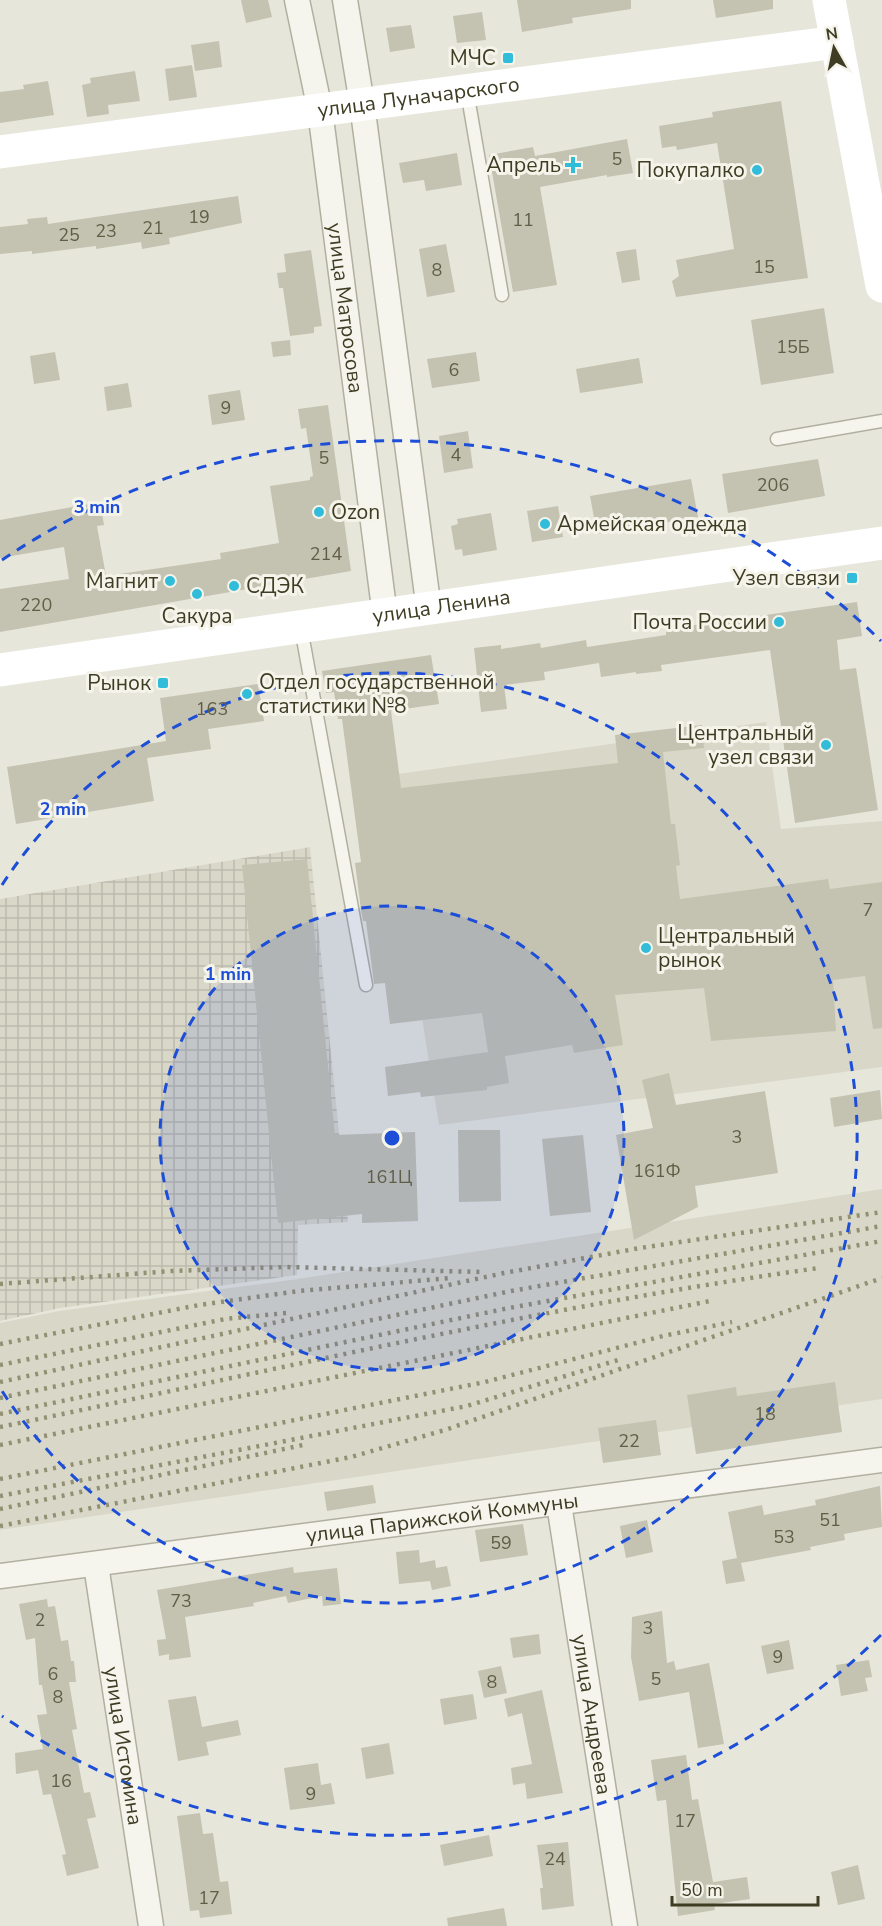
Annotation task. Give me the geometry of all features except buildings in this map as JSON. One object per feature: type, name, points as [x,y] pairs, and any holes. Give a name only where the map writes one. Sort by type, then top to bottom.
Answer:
[{"type":"main road","points":[[829,0],[881,279]]},
{"type":"main road","name":"улица Луначарского","points":[[0,153],[837,42]]},
{"type":"main road","name":"улица Ленина","points":[[0,670],[882,543]]},
{"type":"street","name":"улица Матросова","points":[[297,0],[320,110],[385,616]]},
{"type":"street","name":"улица Матросова","points":[[345,0],[362,104],[429,610]]},
{"type":"street","name":"улица Парижской Коммуны","points":[[0,1576],[882,1460]]},
{"type":"street","name":"улица Андреева","points":[[559,1504],[626,1926]]},
{"type":"street","name":"улица Истомина","points":[[96,1565],[151,1926]]},
{"type":"lane","points":[[467,90],[502,296]]},
{"type":"lane","points":[[777,439],[882,421]]},
{"type":"lane","points":[[301,628],[366,985]]},
{"type":"shaded area","name":"Центральный рынок","points":[[766,722],[781,829],[882,821],[882,1067],[439,1125],[384,776]]},
{"type":"shaded area","points":[[310,847],[348,1222],[298,1225],[297,1275],[60,1308],[0,1321],[0,899]]},
{"type":"shaded area","points":[[882,1189],[882,1399],[0,1530],[0,1323],[59,1311],[298,1279]]},
{"type":"railway","points":[[0,1382],[504,1273],[640,1248],[882,1212]]},
{"type":"railway","points":[[0,1398],[511,1291],[882,1226]]},
{"type":"railway","points":[[0,1414],[509,1308],[882,1241]]},
{"type":"railway","points":[[0,1284],[171,1271],[285,1267],[483,1272]]},
{"type":"railway","points":[[0,1427],[511,1320],[716,1283],[819,1268]]},
{"type":"railway","points":[[0,1344],[199,1305],[299,1291],[451,1278]]},
{"type":"railway","points":[[0,1526],[351,1457],[445,1430],[882,1278]]},
{"type":"railway","points":[[0,1445],[710,1301]]},
{"type":"railway","points":[[0,1365],[225,1319],[286,1313]]},
{"type":"railway","points":[[0,1479],[485,1382],[663,1336],[732,1322]]},
{"type":"railway","points":[[0,1496],[467,1406],[618,1360]]},
{"type":"railway","points":[[0,1509],[303,1445]]},
{"type":"place","name":"МЧС","points":[[508,58]]},
{"type":"place","name":"Апрель","points":[[573,165]]},
{"type":"place","name":"Покупалко","points":[[757,170]]},
{"type":"place","name":"Ozon","points":[[319,512]]},
{"type":"place","name":"Армейская одежда","points":[[545,524]]},
{"type":"place","name":"Узел связи","points":[[852,578]]},
{"type":"place","name":"Магнит","points":[[170,581]]},
{"type":"place","name":"СДЭК","points":[[234,586]]},
{"type":"place","name":"Сакура","points":[[197,594]]},
{"type":"place","name":"Почта России","points":[[779,622]]},
{"type":"place","name":"Рынок","points":[[163,683]]},
{"type":"place","name":"Отдел государственной статистики №8","points":[[247,694]]},
{"type":"place","name":"Центральный узел связи","points":[[826,745]]},
{"type":"place","name":"Центральный рынок","points":[[646,948]]}]
